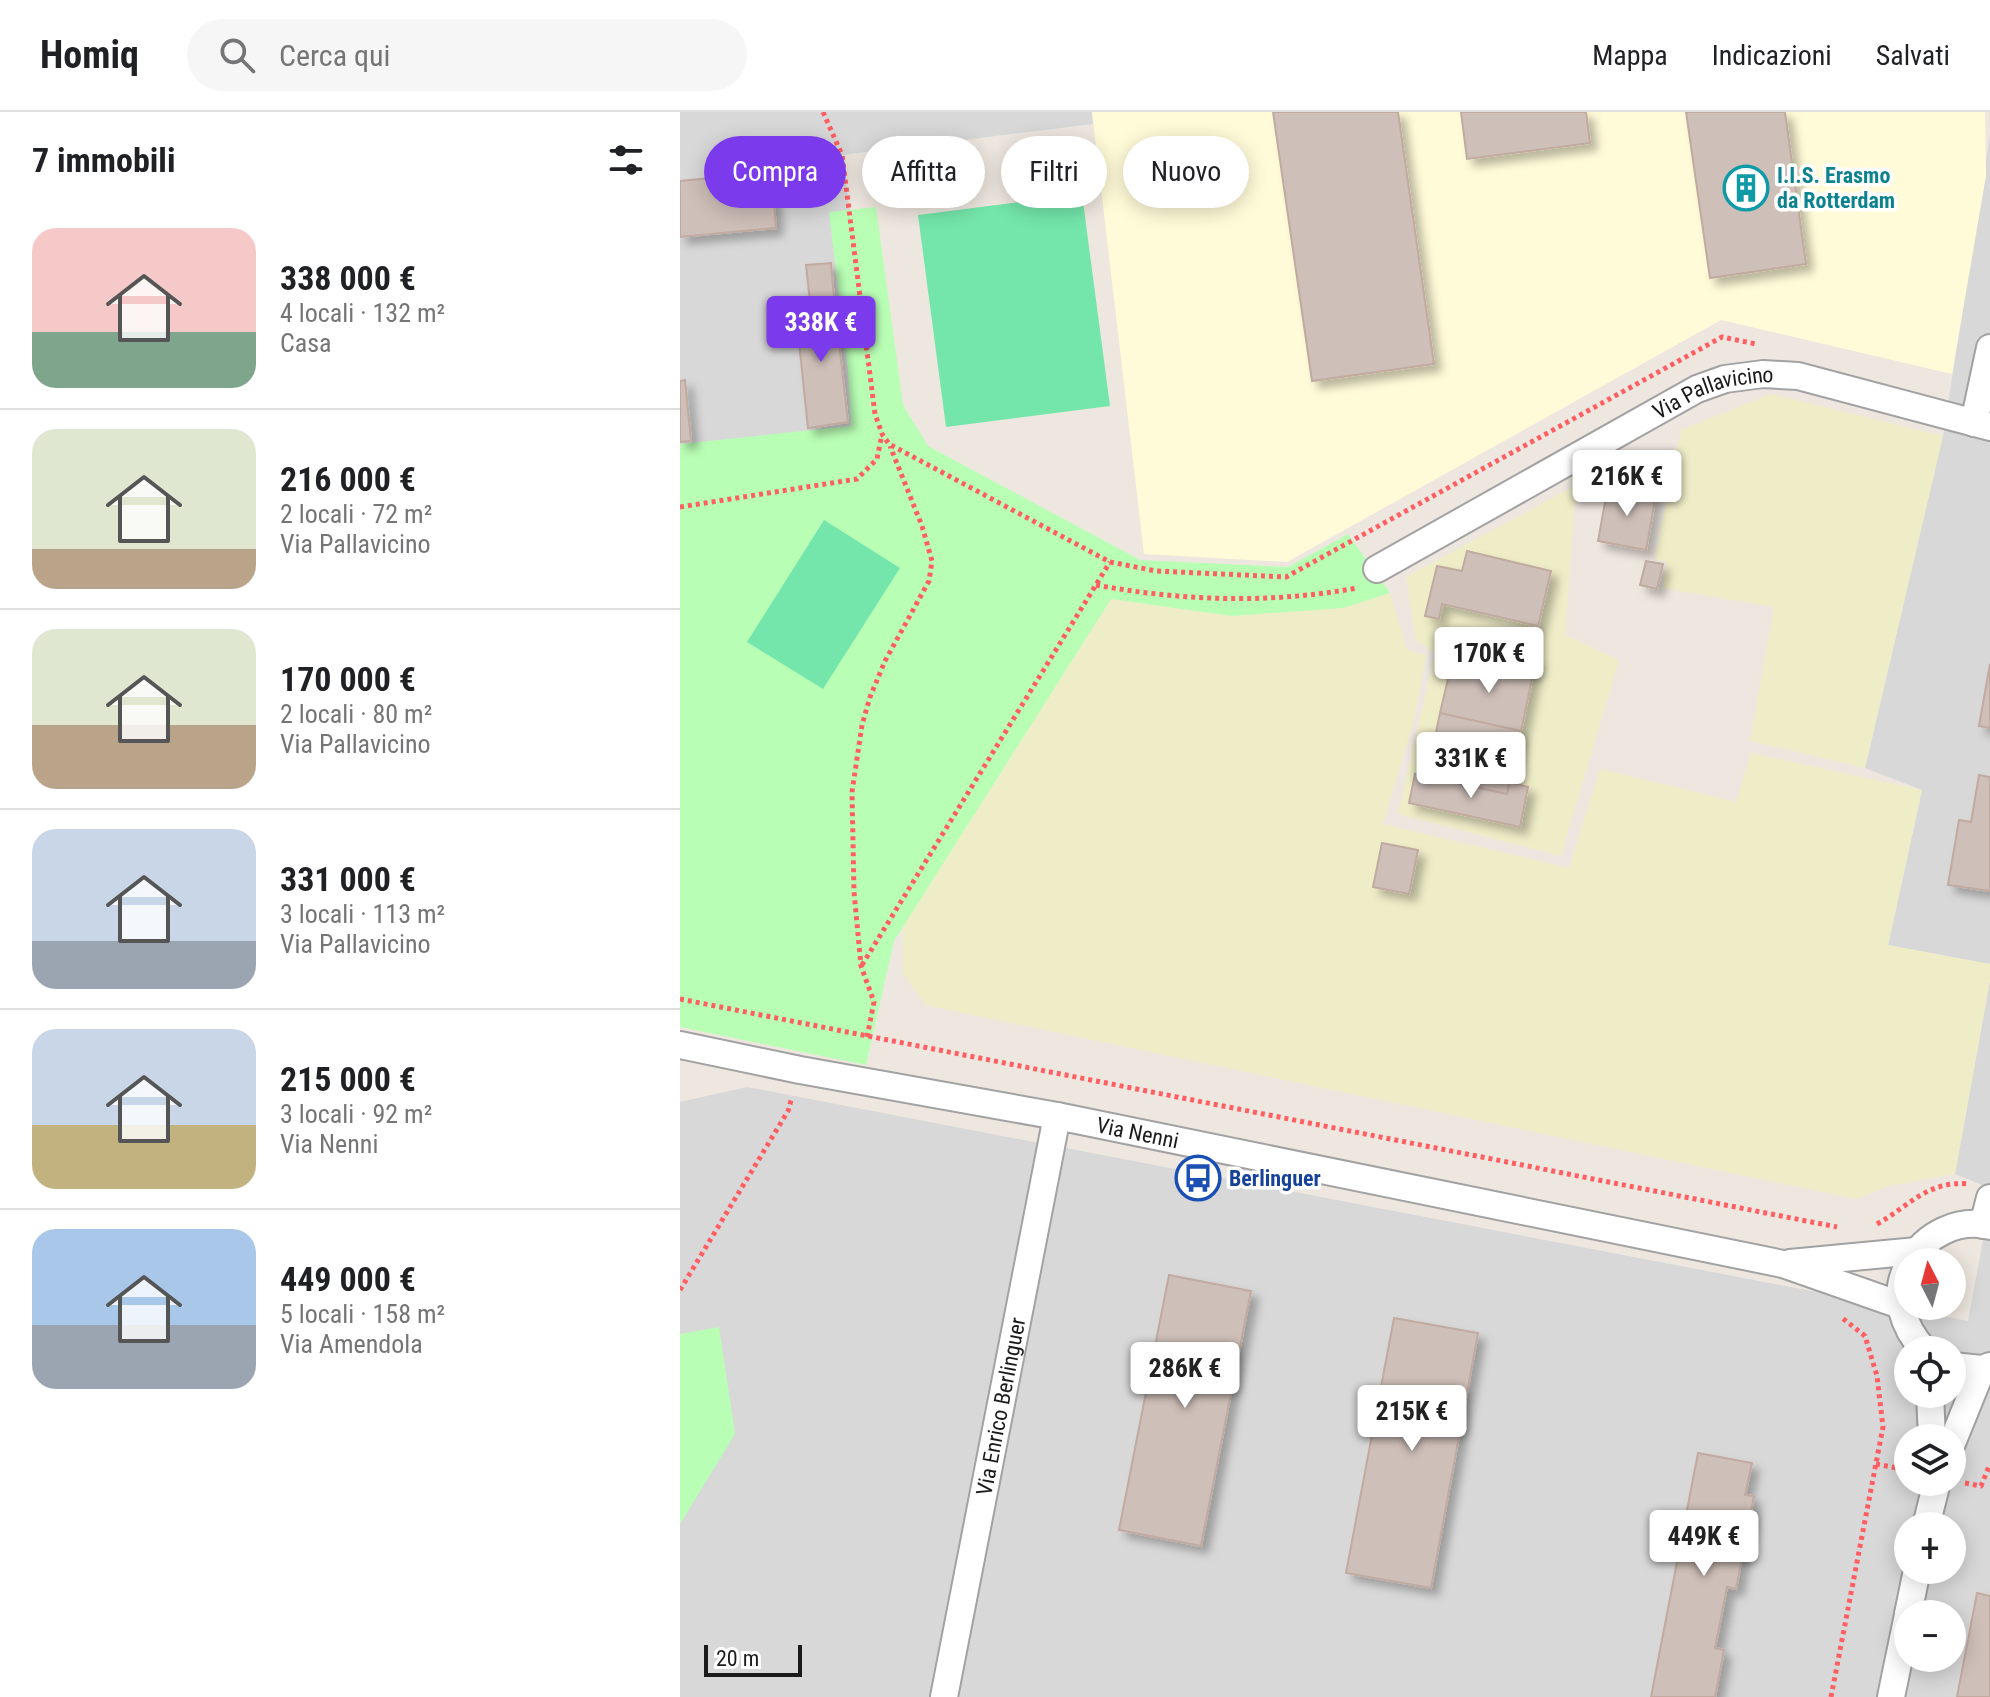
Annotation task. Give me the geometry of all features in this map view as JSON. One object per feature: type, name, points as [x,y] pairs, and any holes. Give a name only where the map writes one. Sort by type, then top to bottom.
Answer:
[{"type":"street","points":[[1982,425],[1990,348]]},
{"type":"street","name":"Via Pallavicino","points":[[1377,569],[1697,389],[1725,379],[1763,374],[1798,376],[1982,425]]},
{"type":"street","name":"Via Nenni","points":[[680,1045],[1057,1116],[1783,1264],[1839,1270],[1894,1262]]},
{"type":"street","name":"Via Enrico Berlinguer","points":[[944,1697],[1057,1116]]},
{"type":"street","points":[[1924,1248],[1939,1233],[1961,1225],[1987,1225],[1983,1192]]},
{"type":"street","name":"Via Nenni","points":[[1839,1270],[1894,1302]]},
{"type":"street","points":[[1961,1424],[1986,1368],[1966,1367]]},
{"type":"street","points":[[1891,1697],[1896,1672]]},
{"type":"path","points":[[823,112],[842,155],[875,414],[922,526],[932,561],[929,581],[885,661],[870,697],[862,725],[852,792],[854,892],[861,966],[874,1002],[867,1037]]},
{"type":"path","points":[[680,507],[857,479],[877,459],[882,434]]},
{"type":"path","points":[[889,444],[1110,562],[1156,571]]},
{"type":"path","points":[[861,966],[1110,562]]},
{"type":"path","points":[[1096,585],[1198,600],[1313,596],[1367,586],[1377,569]]},
{"type":"path","points":[[680,999],[1849,1229],[1833,1311],[1865,1336],[1877,1376],[1883,1427],[1831,1697]]},
{"type":"path","points":[[680,1290],[788,1111],[800,1070],[824,1028]]},
{"type":"path","points":[[1870,1229],[1921,1193],[1940,1186],[1962,1183],[1983,1192]]},
{"type":"path","points":[[1876,1464],[1894,1467]]},
{"type":"path","points":[[1966,1485],[1981,1486],[1990,1464]]},
{"type":"shaded area","points":[[680,112],[1092,112],[1093,124],[985,137],[862,136],[862,153],[846,155],[846,136],[704,136],[704,208],[846,208],[846,183],[882,434],[680,449]]},
{"type":"shaded area","points":[[1092,112],[1985,112],[1986,176],[1952,374],[1721,320],[1287,562],[1144,554],[1103,208],[1107,208],[1107,136],[1095,136]]},
{"type":"shaded area","points":[[1990,134],[1990,964],[1888,946],[1922,790],[1865,768],[1943,436]]},
{"type":"shaded area","points":[[1771,394],[1943,436],[1865,768],[1750,741],[1774,607],[1662,588],[1667,562],[1655,559],[1681,430]]},
{"type":"shaded area","points":[[1576,485],[1565,635],[1619,660],[1561,856],[1398,814],[1435,653],[1416,640],[1406,577]]},
{"type":"shaded area","points":[[1390,593],[1407,650],[1426,655],[1414,720],[1383,824],[1569,868],[1600,769],[1736,802],[1751,753],[1922,790],[1888,945],[1990,964],[1990,980],[1955,1174],[1888,1186],[1856,1199],[925,1005],[903,973],[903,926],[1111,599],[1232,616],[1343,608]]},
{"type":"shaded area","points":[[1990,980],[1990,1188],[1955,1174]]},
{"type":"shaded area","points":[[747,1087],[1894,1307],[1894,1320],[1968,1321],[1990,1202],[1990,1697],[680,1697],[680,1102]]},
{"type":"green space","points":[[985,206],[1084,208],[1110,406],[946,427],[918,215]]},
{"type":"green space","points":[[876,208],[903,405],[928,446],[1140,560],[1288,567],[1348,534],[1390,593],[1343,608],[1232,616],[1111,599],[894,941],[866,1065],[680,1027],[680,444],[851,426],[848,370],[829,212]]},
{"type":"green space","points":[[824,520],[900,568],[823,689],[747,642]]},
{"type":"green space","points":[[719,1327],[735,1434],[680,1524],[680,1334]]},
{"type":"building","points":[[1273,112],[1398,112],[1434,364],[1312,381]]},
{"type":"building","points":[[1461,112],[1586,112],[1590,143],[1467,159]]},
{"type":"building","name":"I.I.S. Erasmo da Rotterdam","points":[[1686,112],[1785,112],[1806,264],[1710,278]]},
{"type":"building","points":[[704,179],[704,208],[774,208],[776,228],[680,237],[680,181]]},
{"type":"building","points":[[831,263],[834,300],[810,302],[806,265]]},
{"type":"building","points":[[834,300],[848,422],[808,428],[795,304]]},
{"type":"building","points":[[685,380],[691,441],[680,442],[680,381]]},
{"type":"building","points":[[1608,486],[1656,494],[1646,550],[1598,541]]},
{"type":"building","points":[[1467,551],[1551,571],[1538,626],[1442,604],[1439,619],[1425,616],[1437,566],[1462,571]]},
{"type":"building","points":[[1646,561],[1663,564],[1657,589],[1640,585]]},
{"type":"building","points":[[1523,657],[1536,660],[1521,731],[1440,713],[1452,662],[1518,677]]},
{"type":"building","points":[[1990,664],[1990,728],[1979,726]]},
{"type":"building","points":[[1440,713],[1521,731],[1507,794],[1427,776]]},
{"type":"building","points":[[1415,774],[1507,794],[1509,782],[1528,787],[1520,827],[1409,803]]},
{"type":"building","points":[[1979,775],[1990,777],[1990,891],[1948,885],[1959,820],[1971,822]]},
{"type":"building","points":[[1382,843],[1418,850],[1409,894],[1373,887]]},
{"type":"building","points":[[1169,1275],[1251,1291],[1201,1546],[1119,1530]]},
{"type":"building","points":[[1394,1318],[1478,1333],[1431,1588],[1346,1573]]},
{"type":"building","points":[[1698,1453],[1752,1463],[1745,1495],[1754,1496],[1736,1589],[1727,1587],[1715,1648],[1724,1650],[1715,1697],[1651,1697]]},
{"type":"building","points":[[1977,1593],[1990,1596],[1990,1697],[1957,1697],[1962,1672],[1966,1672],[1966,1650]]},
{"type":"place","name":"I.I.S. Erasmo da Rotterdam","points":[[1746,188]]},
{"type":"place","name":"Berlinguer","points":[[1198,1178]]}]
